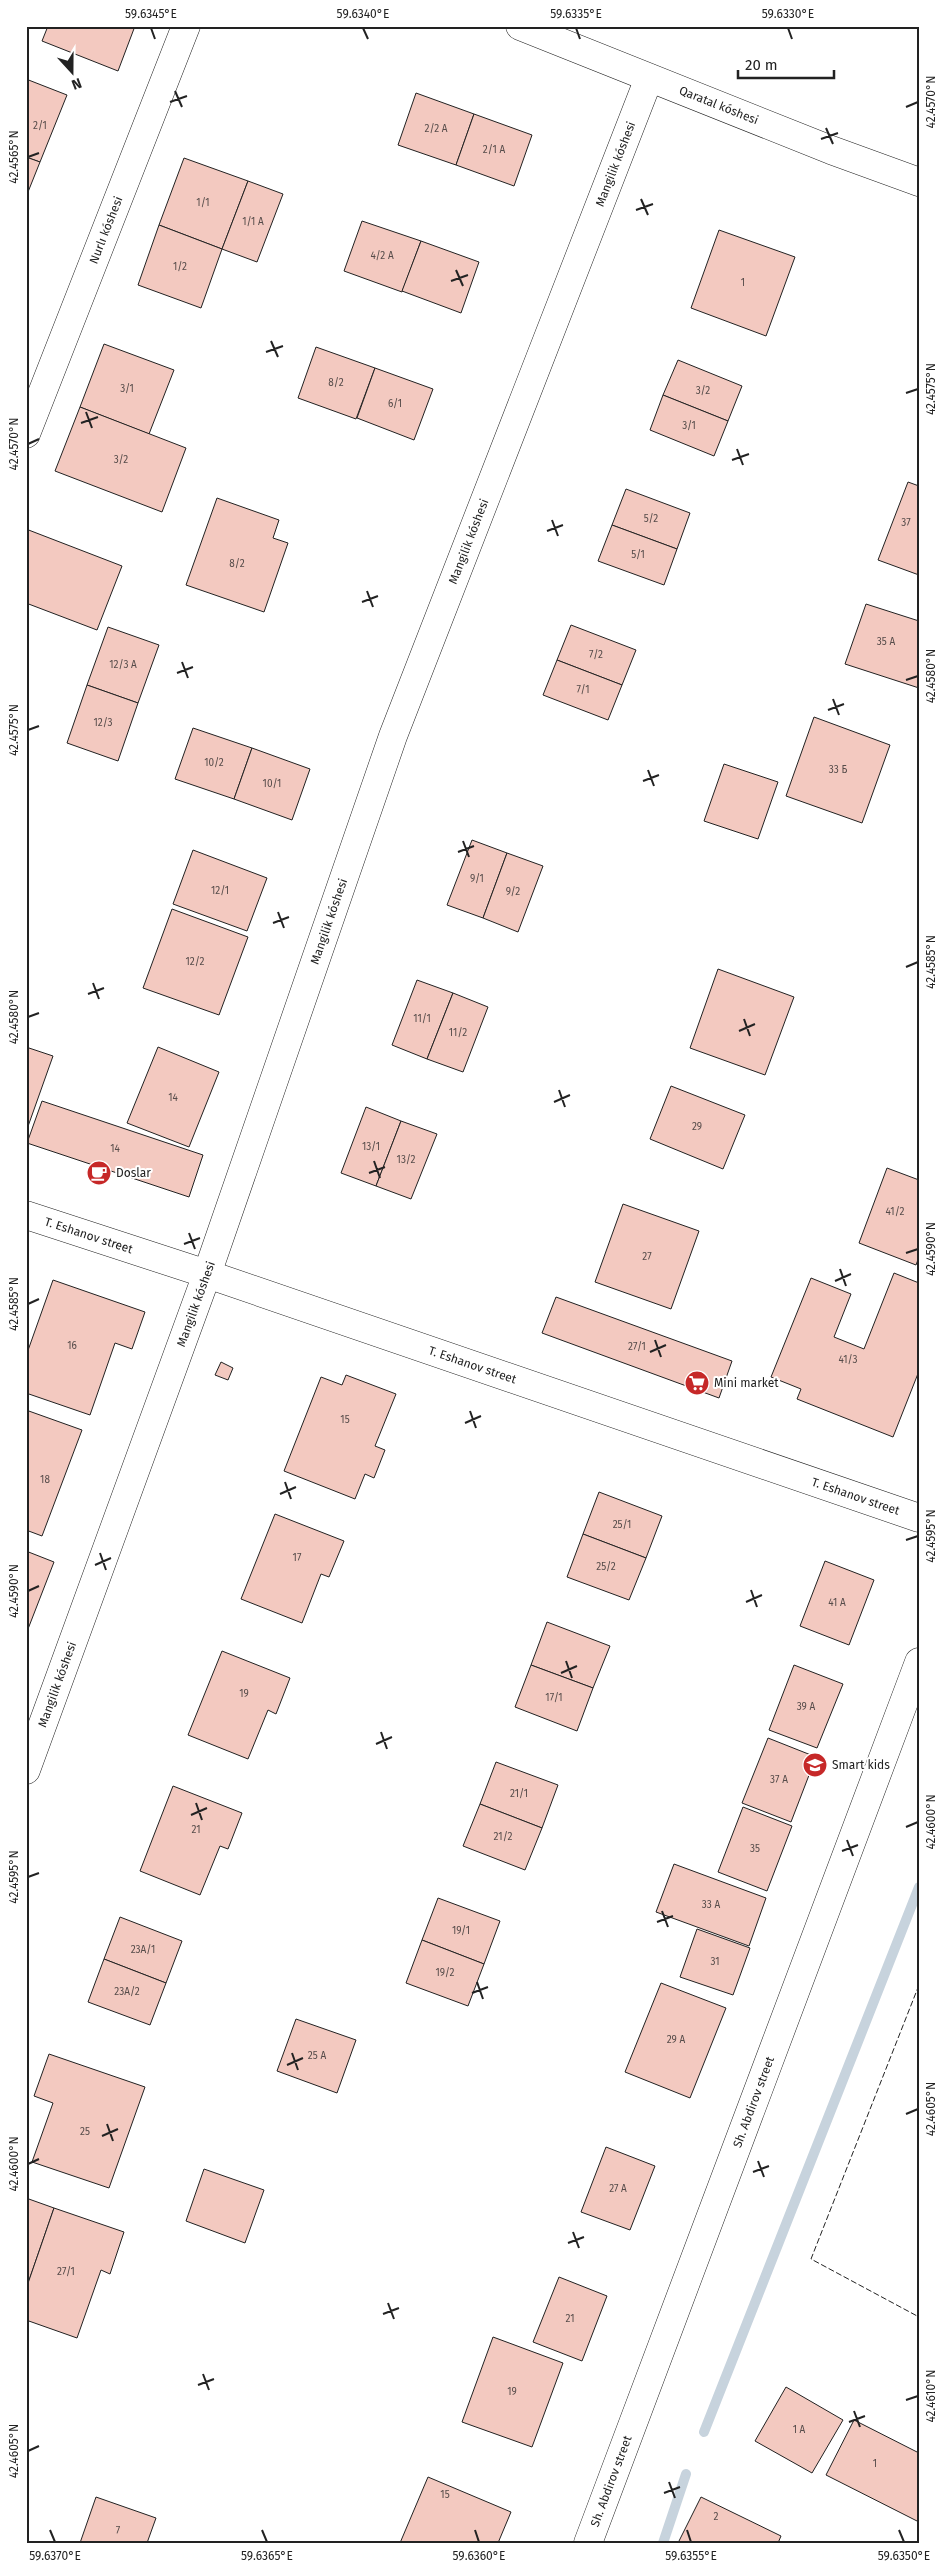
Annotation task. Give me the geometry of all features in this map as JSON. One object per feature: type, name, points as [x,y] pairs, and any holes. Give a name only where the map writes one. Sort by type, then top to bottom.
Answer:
[{"type":"street","name":"Nurlı kóshesi","points":[[26,434],[186,26]]},
{"type":"street","name":"Qaratal kóshesi","points":[[520,26],[831,150],[919,182]]},
{"type":"street","name":"Mangilik kóshesi","points":[[26,1770],[207,1274],[394,736],[649,78]]},
{"type":"street","name":"T. Eshanov street","points":[[26,1215],[207,1274],[919,1518]]},
{"type":"street","name":"Sh. Abdirov street","points":[[588,2543],[919,1662]]},
{"type":"building","points":[[48,26],[135,26],[118,71],[42,41]]},
{"type":"building","points":[[26,79],[67,95],[40,162],[26,157]]},
{"type":"building","points":[[416,93],[474,114],[456,165],[398,145]]},
{"type":"building","points":[[474,114],[532,135],[514,186],[456,165]]},
{"type":"building","points":[[26,157],[40,162],[26,197]]},
{"type":"building","points":[[184,158],[248,181],[222,249],[159,225]]},
{"type":"building","points":[[248,181],[283,194],[257,262],[222,249]]},
{"type":"building","points":[[362,221],[421,241],[402,292],[344,271]]},
{"type":"building","points":[[159,225],[222,249],[201,308],[138,285]]},
{"type":"building","points":[[719,230],[795,257],[766,336],[691,308]]},
{"type":"building","points":[[421,241],[479,262],[461,313],[402,291]]},
{"type":"building","points":[[104,344],[174,370],[149,434],[80,407]]},
{"type":"building","points":[[316,347],[375,368],[356,419],[298,398]]},
{"type":"building","points":[[678,360],[742,386],[728,421],[663,395]]},
{"type":"building","points":[[375,368],[433,389],[414,440],[357,418]]},
{"type":"building","points":[[663,395],[728,421],[714,456],[650,430]]},
{"type":"building","points":[[80,407],[186,448],[162,512],[55,471]]},
{"type":"building","points":[[908,482],[919,486],[919,575],[878,560]]},
{"type":"building","points":[[626,489],[690,513],[677,549],[612,525]]},
{"type":"building","points":[[217,498],[279,520],[273,538],[288,543],[264,612],[186,585]]},
{"type":"building","points":[[612,525],[677,549],[664,585],[598,561]]},
{"type":"building","points":[[26,529],[122,566],[97,630],[26,603]]},
{"type":"building","points":[[866,604],[919,621],[919,688],[845,664]]},
{"type":"building","points":[[571,625],[636,650],[622,685],[557,660]]},
{"type":"building","points":[[108,627],[159,645],[138,703],[87,685]]},
{"type":"building","points":[[557,660],[622,685],[608,720],[543,695]]},
{"type":"building","points":[[87,685],[138,703],[118,761],[67,743]]},
{"type":"building","points":[[814,717],[890,745],[862,823],[786,796]]},
{"type":"building","points":[[193,728],[252,748],[234,799],[175,779]]},
{"type":"building","points":[[252,748],[310,769],[292,820],[234,799]]},
{"type":"building","points":[[724,764],[778,782],[758,839],[704,821]]},
{"type":"building","points":[[472,840],[507,853],[483,918],[447,905]]},
{"type":"building","points":[[193,850],[267,878],[247,931],[173,904]]},
{"type":"building","points":[[507,853],[543,866],[518,932],[483,918]]},
{"type":"building","points":[[172,909],[248,937],[219,1015],[143,988]]},
{"type":"building","points":[[718,969],[794,997],[765,1075],[690,1048]]},
{"type":"building","points":[[417,980],[453,993],[427,1059],[392,1045]]},
{"type":"building","points":[[453,993],[488,1007],[463,1072],[427,1059]]},
{"type":"building","points":[[26,1047],[53,1056],[26,1132]]},
{"type":"building","points":[[158,1047],[219,1072],[189,1147],[127,1123]]},
{"type":"building","points":[[671,1086],[745,1115],[723,1169],[650,1139]]},
{"type":"building","points":[[42,1101],[203,1155],[189,1197],[27,1143]]},
{"type":"building","points":[[366,1107],[401,1121],[376,1186],[341,1173]]},
{"type":"building","points":[[401,1121],[437,1134],[411,1199],[376,1186]]},
{"type":"building","points":[[887,1168],[919,1180],[919,1257],[916,1265],[859,1243]]},
{"type":"building","points":[[623,1204],[699,1231],[671,1309],[595,1282]]},
{"type":"building","points":[[894,1273],[919,1283],[919,1371],[893,1437],[797,1399],[801,1389],[771,1377],[811,1278],[851,1294],[834,1337],[864,1349]]},
{"type":"building","points":[[53,1280],[145,1312],[132,1349],[115,1343],[90,1415],[26,1393],[26,1356]]},
{"type":"building","points":[[556,1297],[732,1361],[719,1398],[542,1333]]},
{"type":"building","points":[[221,1362],[233,1368],[228,1380],[215,1375]]},
{"type":"building","points":[[346,1375],[396,1394],[375,1446],[385,1450],[374,1478],[365,1474],[355,1499],[284,1471],[321,1377],[342,1385]]},
{"type":"building","points":[[26,1410],[82,1430],[42,1536],[26,1530]]},
{"type":"building","points":[[599,1492],[662,1516],[646,1558],[583,1534]]},
{"type":"building","points":[[275,1514],[344,1541],[329,1577],[321,1574],[302,1623],[241,1599]]},
{"type":"building","points":[[583,1534],[646,1558],[629,1600],[567,1577]]},
{"type":"building","points":[[26,1551],[54,1562],[28,1629],[26,1628]]},
{"type":"building","points":[[825,1561],[874,1580],[849,1645],[800,1626]]},
{"type":"building","points":[[547,1622],[610,1646],[593,1688],[531,1665]]},
{"type":"building","points":[[222,1651],[290,1678],[276,1714],[268,1710],[248,1759],[188,1735]]},
{"type":"building","points":[[531,1665],[593,1688],[577,1731],[515,1707]]},
{"type":"building","points":[[794,1665],[843,1684],[817,1748],[769,1730]]},
{"type":"building","points":[[768,1738],[816,1757],[791,1822],[742,1803]]},
{"type":"building","points":[[496,1762],[558,1785],[542,1828],[480,1804]]},
{"type":"building","points":[[173,1786],[242,1813],[228,1849],[220,1846],[200,1895],[140,1871]]},
{"type":"building","points":[[480,1804],[542,1828],[525,1870],[463,1846]]},
{"type":"building","points":[[743,1807],[792,1826],[767,1891],[718,1872]]},
{"type":"building","points":[[674,1864],[766,1898],[749,1946],[656,1912]]},
{"type":"building","points":[[438,1898],[500,1921],[484,1964],[422,1940]]},
{"type":"building","points":[[120,1917],[182,1941],[166,1983],[104,1959]]},
{"type":"building","points":[[697,1929],[750,1948],[733,1995],[680,1977]]},
{"type":"building","points":[[422,1940],[484,1964],[468,2006],[406,1983]]},
{"type":"building","points":[[104,1959],[166,1983],[150,2025],[88,2002]]},
{"type":"building","points":[[661,1983],[726,2008],[690,2098],[625,2072]]},
{"type":"building","points":[[296,2019],[356,2040],[337,2093],[277,2071]]},
{"type":"building","points":[[49,2054],[145,2087],[109,2188],[32,2162],[53,2103],[34,2096]]},
{"type":"building","points":[[606,2147],[655,2166],[630,2230],[581,2212]]},
{"type":"building","points":[[204,2169],[264,2190],[245,2243],[186,2221]]},
{"type":"building","points":[[26,2198],[54,2208],[26,2289]]},
{"type":"building","points":[[54,2208],[124,2232],[110,2274],[101,2270],[77,2338],[26,2320],[26,2289]]},
{"type":"building","points":[[559,2277],[607,2296],[582,2361],[533,2342]]},
{"type":"building","points":[[493,2337],[563,2363],[532,2447],[462,2422]]},
{"type":"building","points":[[786,2387],[843,2420],[812,2473],[755,2441]]},
{"type":"building","points":[[854,2420],[919,2453],[919,2522],[826,2475]]},
{"type":"building","points":[[428,2477],[511,2512],[498,2543],[400,2543]]},
{"type":"building","points":[[96,2497],[156,2518],[147,2543],[80,2543]]},
{"type":"building","points":[[701,2497],[781,2536],[778,2543],[678,2543]]},
{"type":"waterway","points":[[704,2432],[919,1887]]},
{"type":"waterway","points":[[663,2543],[686,2474]]},
{"type":"fence","points":[[919,1985],[811,2259],[919,2317]]},
{"type":"place","name":"Doslar","points":[[99,1173]]},
{"type":"place","name":"Mini market","points":[[697,1383]]},
{"type":"place","name":"Smart kids","points":[[815,1765]]}]
